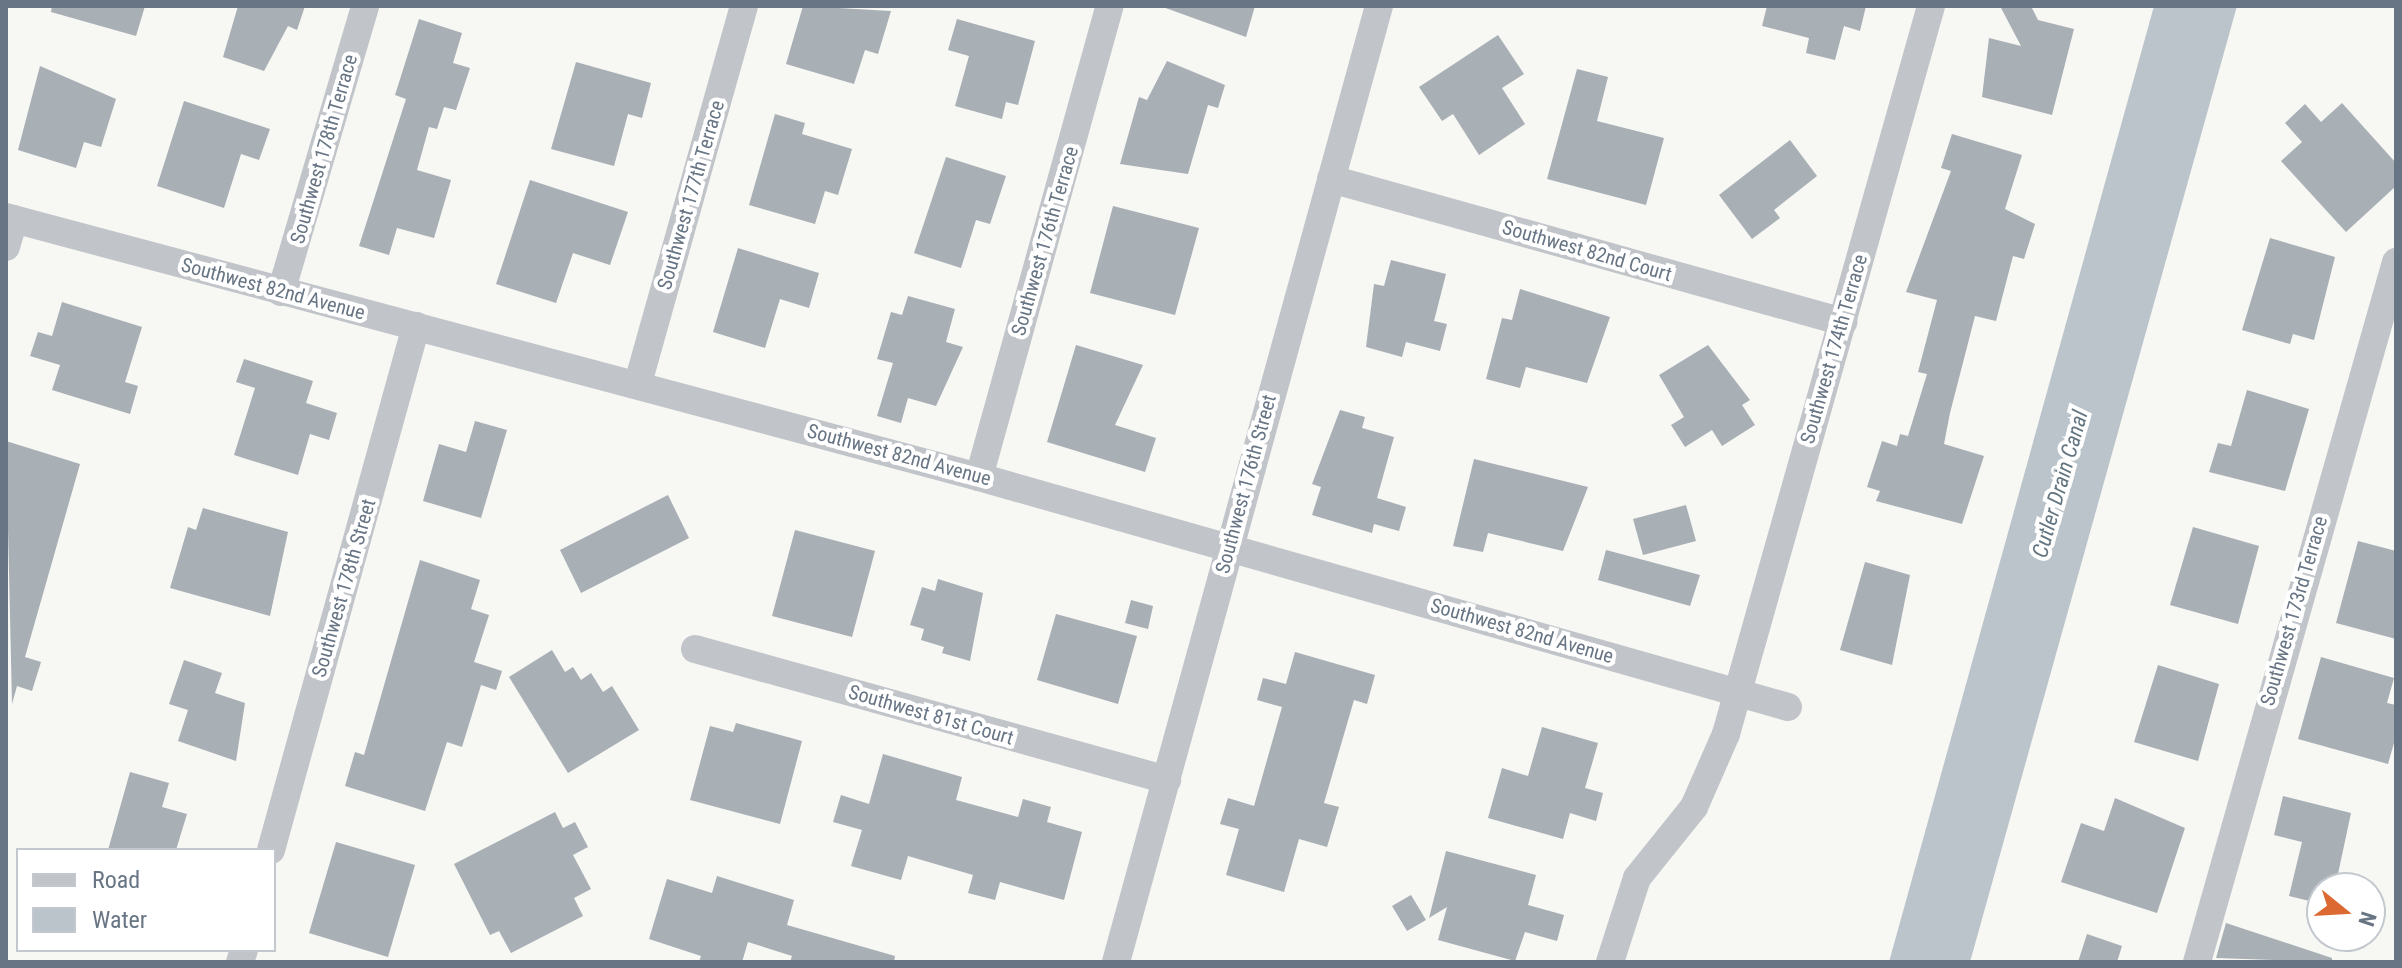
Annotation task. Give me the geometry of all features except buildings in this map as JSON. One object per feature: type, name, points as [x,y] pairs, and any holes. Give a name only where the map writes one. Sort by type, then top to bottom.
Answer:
[{"type":"street","name":"Southwest 178th Terrace","points":[[281,292],[365,6]]},
{"type":"street","name":"Southwest 177th Terrace","points":[[638,383],[744,6]]},
{"type":"street","name":"Southwest 176th Terrace","points":[[979,477],[1110,6]]},
{"type":"street","name":"Southwest 176th Street","points":[[1116,962],[1379,6]]},
{"type":"street","name":"Southwest 174th Terrace","points":[[1610,962],[1637,878],[1705,788],[1737,692],[1931,6]]},
{"type":"street","name":"Southwest 82nd Court","points":[[1331,179],[1843,322]]},
{"type":"street","name":"Southwest 82nd Avenue","points":[[10,218],[281,292],[638,383],[1788,707]]},
{"type":"street","points":[[6,247],[10,218]]},
{"type":"street","name":"Southwest 173rd Terrace","points":[[2197,962],[2396,262]]},
{"type":"street","name":"Southwest 178th Street","points":[[272,848],[416,326]]},
{"type":"street","name":"Southwest 81st Court","points":[[695,649],[1167,780]]},
{"type":"water","name":"Cutler Drain Canal","points":[[2154,6],[2237,6],[1970,962],[1889,962]]}]
